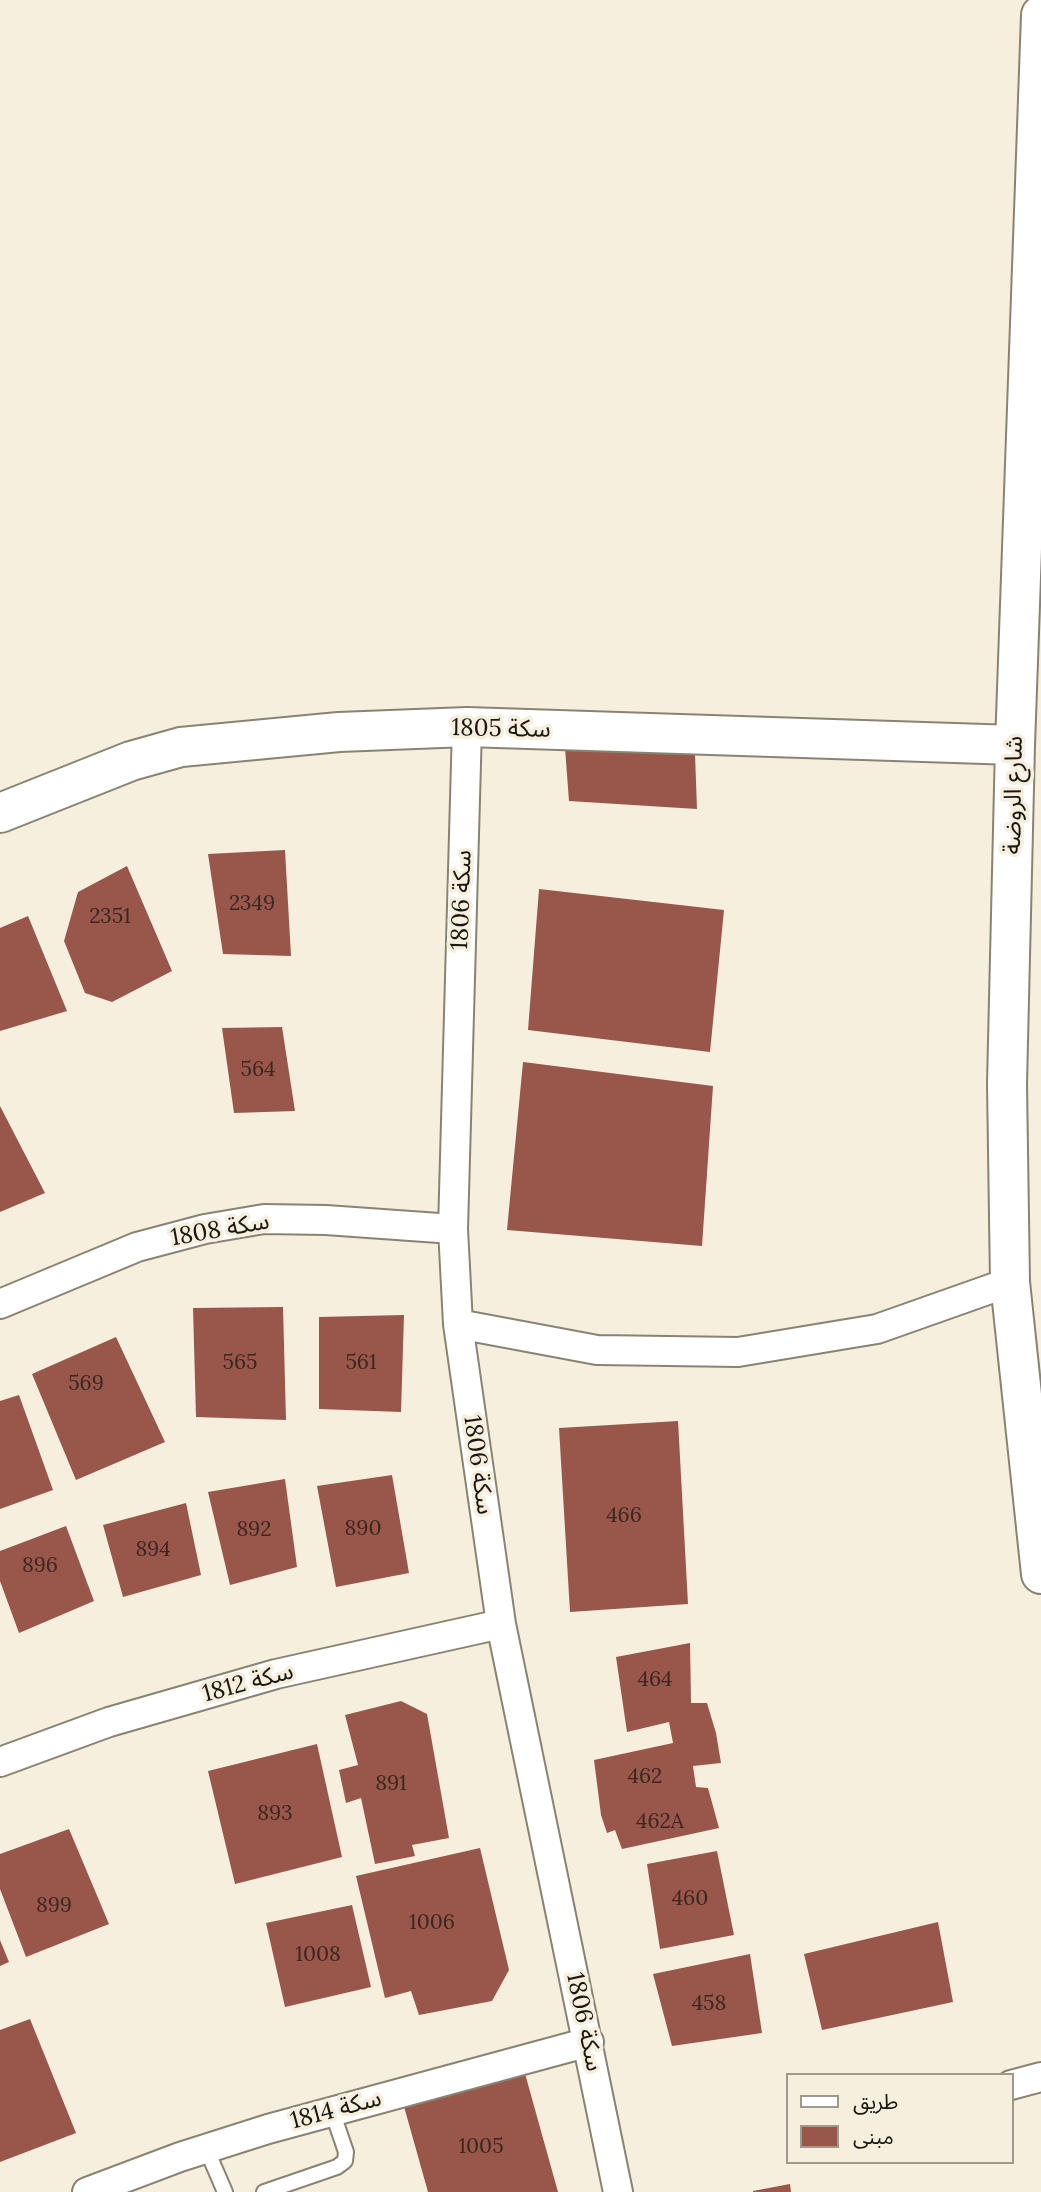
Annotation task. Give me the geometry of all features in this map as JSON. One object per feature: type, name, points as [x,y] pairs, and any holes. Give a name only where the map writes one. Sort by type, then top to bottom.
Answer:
[{"type":"main road","name":"شارع الروضة","points":[[1041,15],[1015,745],[1007,1084],[1010,1282],[1041,1574]]},
{"type":"main road","name":"سكة 1805","points":[[0,813],[131,761],[181,747],[339,732],[467,727],[1015,745]]},
{"type":"street","name":"سكة 1806","points":[[467,727],[453,1229],[458,1324],[502,1624],[618,2192]]},
{"type":"street","name":"سكة 1808","points":[[0,1304],[138,1247],[264,1219],[326,1220],[453,1229]]},
{"type":"street","points":[[458,1324],[597,1350],[738,1352],[877,1329],[1010,1282]]},
{"type":"street","name":"سكة 1812","points":[[0,1762],[109,1722],[276,1674],[502,1624]]},
{"type":"street","name":"سكة 1814","points":[[87,2192],[123,2186],[206,2148],[589,2042]]},
{"type":"street","points":[[1013,2084],[1041,2077]]},
{"type":"lane","points":[[264,2192],[337,2167],[345,2161],[346,2152],[332,2111]]},
{"type":"lane","points":[[206,2148],[225,2192]]},
{"type":"building","points":[[565,748],[695,754],[697,809],[569,801]]},
{"type":"building","points":[[285,850],[291,956],[223,954],[208,854]]},
{"type":"building","points":[[127,866],[172,971],[112,1002],[85,993],[64,941],[78,892]]},
{"type":"building","points":[[539,889],[724,910],[710,1052],[528,1030]]},
{"type":"building","points":[[28,916],[67,1011],[0,1031],[0,928]]},
{"type":"building","points":[[282,1027],[295,1111],[234,1113],[222,1028]]},
{"type":"building","points":[[523,1062],[713,1086],[702,1246],[507,1230]]},
{"type":"building","points":[[0,1106],[45,1193],[0,1212]]},
{"type":"building","points":[[283,1307],[286,1420],[196,1417],[193,1308]]},
{"type":"building","points":[[404,1315],[401,1412],[319,1409],[319,1317]]},
{"type":"building","points":[[116,1337],[165,1442],[76,1480],[32,1374]]},
{"type":"building","points":[[19,1395],[53,1490],[0,1509],[0,1401]]},
{"type":"building","points":[[678,1421],[688,1604],[570,1612],[559,1428]]},
{"type":"building","points":[[392,1475],[409,1573],[336,1587],[317,1486]]},
{"type":"building","points":[[285,1479],[297,1567],[230,1585],[208,1492]]},
{"type":"building","points":[[186,1503],[201,1575],[123,1597],[103,1525]]},
{"type":"building","points":[[66,1526],[94,1601],[19,1633],[0,1581],[0,1551]]},
{"type":"building","points":[[690,1643],[691,1703],[707,1703],[721,1763],[693,1766],[696,1787],[708,1788],[719,1828],[622,1849],[615,1830],[607,1833],[601,1815],[594,1760],[673,1743],[669,1722],[627,1732],[616,1657]]},
{"type":"building","points":[[401,1701],[427,1714],[449,1838],[412,1845],[415,1856],[375,1864],[361,1798],[346,1803],[339,1770],[358,1765],[345,1715]]},
{"type":"building","points":[[317,1744],[342,1857],[235,1884],[208,1771]]},
{"type":"building","points":[[69,1829],[109,1924],[26,1957],[0,1889],[0,1854]]},
{"type":"building","points":[[480,1848],[509,1970],[492,2001],[419,2015],[411,1991],[385,1998],[356,1876]]},
{"type":"building","points":[[717,1851],[734,1935],[660,1949],[647,1864]]},
{"type":"building","points":[[352,1905],[371,1987],[285,2007],[266,1923]]},
{"type":"building","points":[[938,1922],[953,2002],[822,2030],[804,1954]]},
{"type":"building","points":[[0,1940],[9,1962],[0,1966]]},
{"type":"building","points":[[750,1954],[762,2033],[672,2046],[653,1974]]},
{"type":"building","points":[[30,2019],[76,2133],[0,2162],[0,2030]]},
{"type":"building","points":[[524,2070],[558,2192],[428,2192],[403,2103]]},
{"type":"building","points":[[790,2184],[791,2192],[753,2192],[753,2191]]}]
